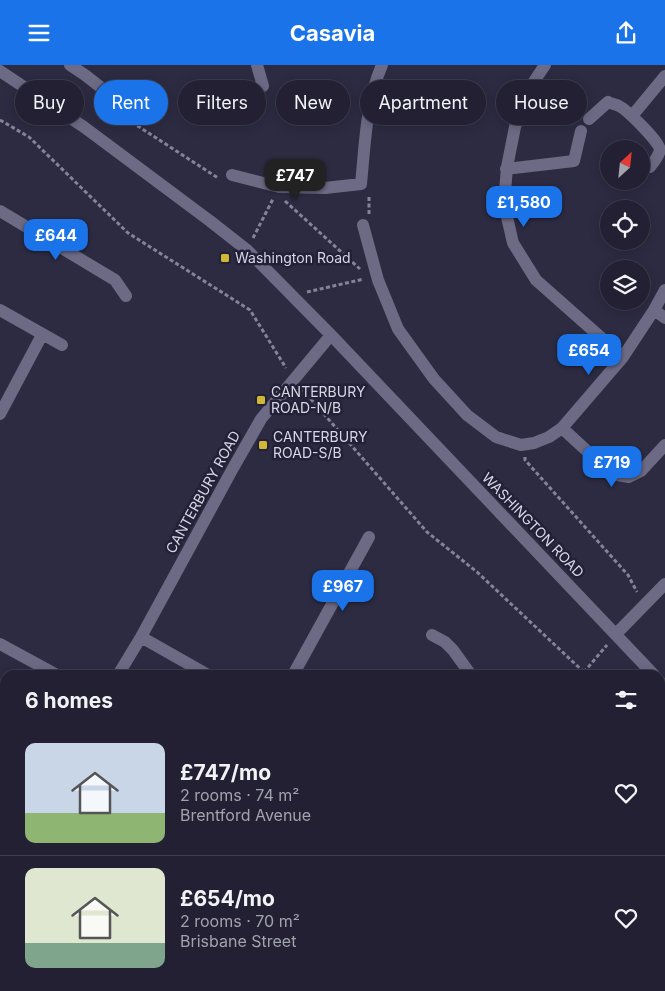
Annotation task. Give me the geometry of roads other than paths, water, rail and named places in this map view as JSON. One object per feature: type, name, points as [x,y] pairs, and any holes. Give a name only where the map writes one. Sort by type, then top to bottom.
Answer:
[{"type":"street","points":[[70,65],[89,70],[97,80]]},
{"type":"street","points":[[258,65],[261,80]]},
{"type":"street","points":[[232,175],[279,187],[325,188],[361,184],[367,125],[376,80],[382,65]]},
{"type":"street","points":[[545,65],[529,89],[515,127],[506,169],[504,204],[514,243],[536,280],[623,357]]},
{"type":"street","name":"WASHINGTON ROAD","points":[[0,71],[84,127],[247,250],[331,335],[649,670]]},
{"type":"street","points":[[632,116],[665,76]]},
{"type":"street","points":[[589,119],[608,102],[621,106],[658,144],[660,150],[650,167]]},
{"type":"street","points":[[506,169],[574,161],[581,131]]},
{"type":"street","points":[[0,211],[115,280],[126,296]]},
{"type":"street","points":[[363,225],[377,275],[398,329],[434,379],[467,415],[496,437],[521,445],[534,443],[550,437],[562,428],[660,314],[665,290]]},
{"type":"street","points":[[0,311],[62,345]]},
{"type":"street","points":[[0,414],[42,335]]},
{"type":"street","name":"CANTERBURY ROAD","points":[[121,670],[261,419],[331,335]]},
{"type":"street","points":[[562,428],[612,473],[629,477],[642,471],[665,445]]},
{"type":"street","points":[[296,670],[369,537]]},
{"type":"street","points":[[616,635],[665,585]]},
{"type":"street","points":[[432,635],[445,642],[467,670]]},
{"type":"street","points":[[141,637],[199,670]]},
{"type":"street","points":[[0,643],[48,670]]},
{"type":"place","name":"Washington Road","points":[[225,258]]},
{"type":"place","name":"CANTERBURY ROAD-N/B","points":[[261,400]]},
{"type":"place","name":"CANTERBURY ROAD-S/B","points":[[263,445]]}]
